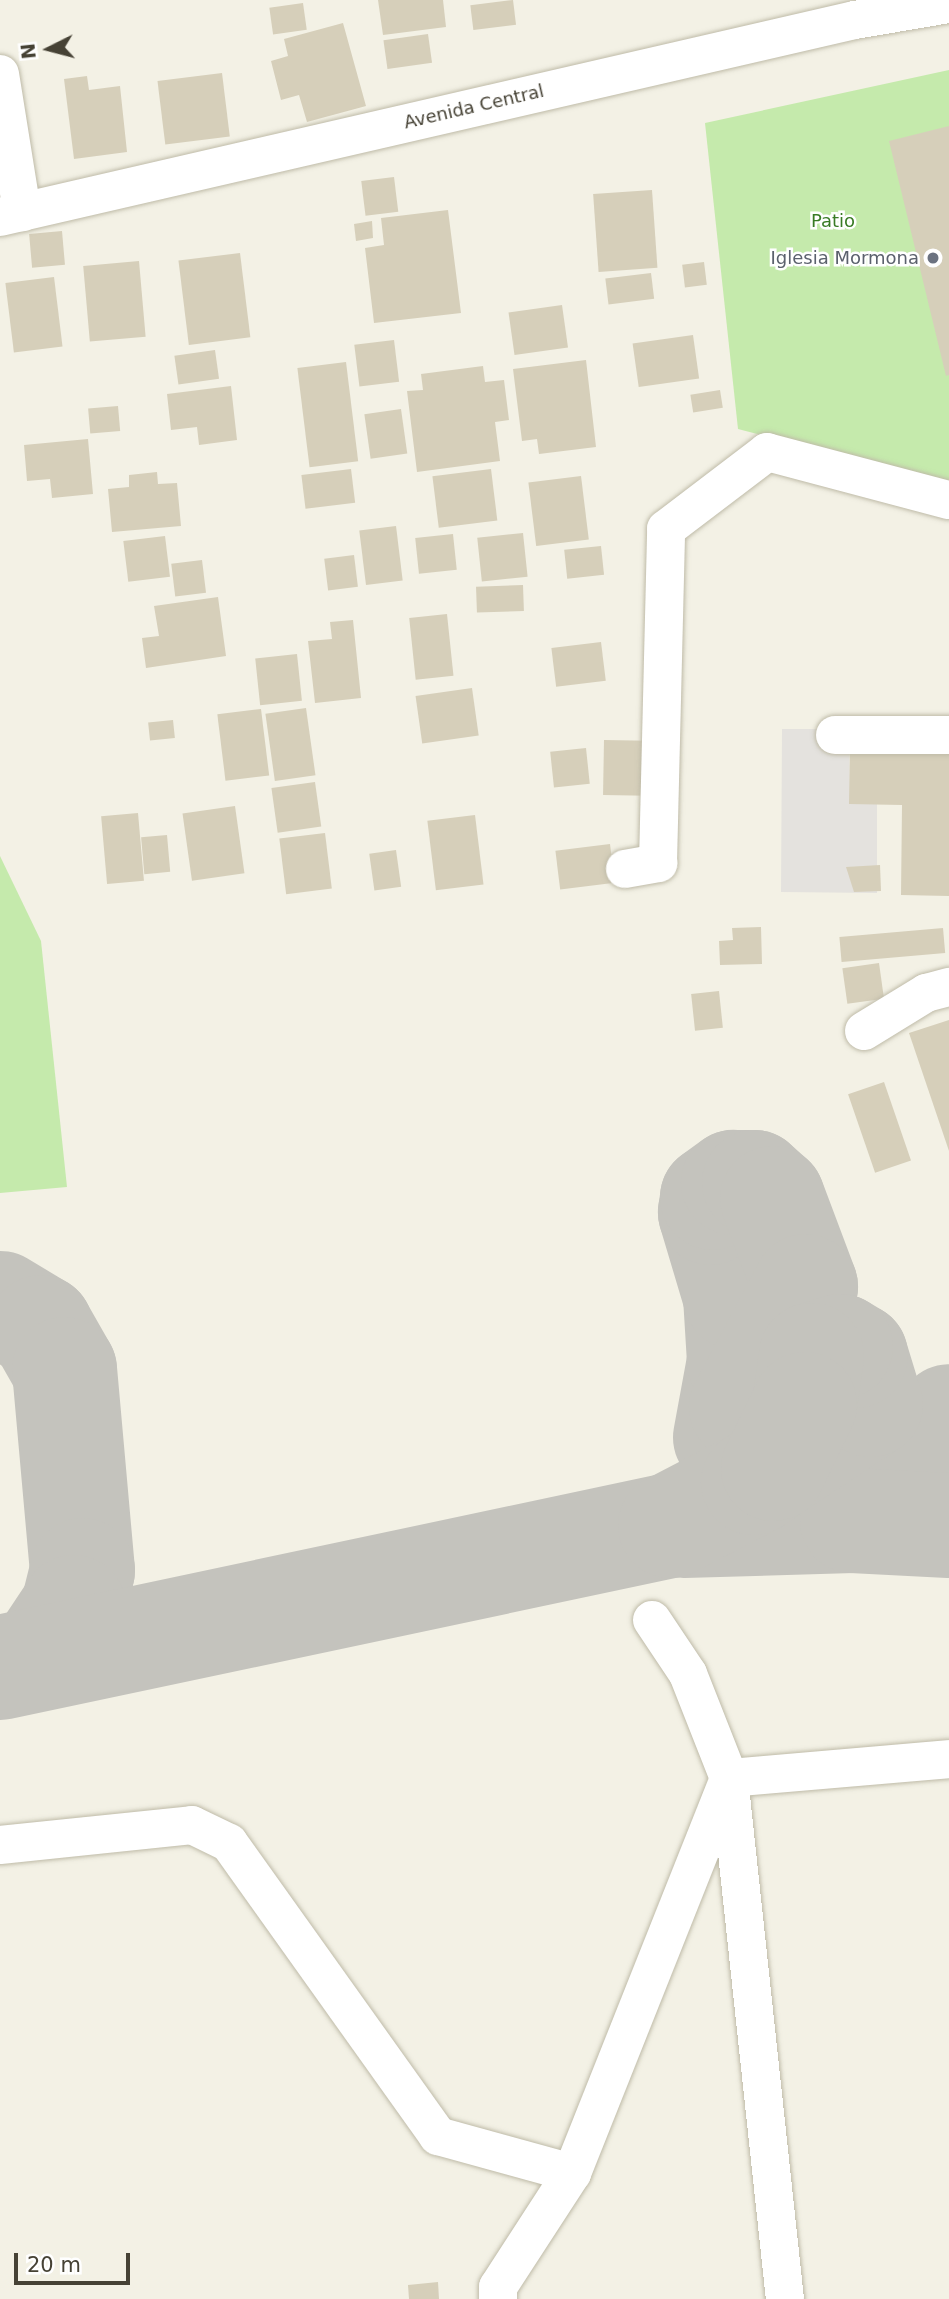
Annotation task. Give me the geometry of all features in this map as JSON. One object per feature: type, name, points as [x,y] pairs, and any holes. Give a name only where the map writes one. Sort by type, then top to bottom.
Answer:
[{"type":"street","name":"Avenida Central","points":[[11,214],[842,23],[949,4]]},
{"type":"street","points":[[0,74],[11,214]]},
{"type":"street","points":[[625,869],[658,863],[666,529],[767,452],[949,500]]},
{"type":"street","points":[[835,736],[949,735]]},
{"type":"street","points":[[864,1031],[926,993],[949,986]]},
{"type":"street","points":[[652,1620],[688,1674],[729,1778],[785,2299]]},
{"type":"street","points":[[729,1778],[949,1759]]},
{"type":"street","points":[[498,2299],[498,2287],[572,2173],[729,1778]]},
{"type":"street","points":[[0,1845],[192,1825],[229,1843],[438,2136],[572,2173]]},
{"type":"green space","name":"Patio","points":[[949,70],[949,483],[738,429],[705,123]]},
{"type":"green space","points":[[0,856],[41,941],[67,1187],[0,1193]]},
{"type":"shaded area","points":[[782,729],[849,729],[850,792],[877,792],[877,893],[781,892]]},
{"type":"building","points":[[378,0],[443,0],[446,27],[383,35]]},
{"type":"building","points":[[513,0],[516,25],[473,30],[470,5]]},
{"type":"building","points":[[303,3],[307,30],[273,34],[269,8]]},
{"type":"building","points":[[343,23],[366,106],[307,122],[299,95],[281,100],[271,61],[288,56],[284,39]]},
{"type":"building","points":[[428,34],[432,63],[387,69],[383,40]]},
{"type":"building","points":[[222,73],[230,137],[165,144],[157,81]]},
{"type":"building","points":[[87,76],[89,90],[120,86],[127,152],[74,159],[64,79]]},
{"type":"building","name":"Iglesia Mormona","points":[[949,126],[949,375],[946,376],[889,141]]},
{"type":"building","points":[[394,177],[398,212],[366,216],[361,181]]},
{"type":"building","points":[[652,190],[657,268],[599,272],[593,194]]},
{"type":"building","points":[[448,210],[461,313],[374,323],[365,248],[384,245],[381,218]]},
{"type":"building","points":[[372,221],[373,238],[356,241],[354,224]]},
{"type":"building","points":[[62,231],[65,265],[32,268],[29,234]]},
{"type":"building","points":[[240,253],[250,337],[189,345],[178,261]]},
{"type":"building","points":[[139,261],[146,337],[90,342],[83,266]]},
{"type":"building","points":[[704,262],[707,285],[685,288],[682,265]]},
{"type":"building","points":[[651,273],[654,299],[609,304],[605,279]]},
{"type":"building","points":[[54,277],[63,346],[14,352],[5,283]]},
{"type":"building","points":[[562,305],[568,348],[515,355],[509,313]]},
{"type":"building","points":[[693,335],[699,379],[639,387],[633,343]]},
{"type":"building","points":[[394,340],[399,382],[359,387],[354,345]]},
{"type":"building","points":[[215,350],[219,379],[178,384],[174,356]]},
{"type":"building","points":[[586,360],[596,447],[539,454],[537,439],[522,441],[513,369]]},
{"type":"building","points":[[346,362],[358,461],[310,467],[297,368]]},
{"type":"building","points":[[483,366],[485,382],[504,380],[509,420],[495,422],[500,461],[417,472],[407,391],[423,390],[421,374]]},
{"type":"building","points":[[231,386],[237,440],[199,445],[197,427],[171,430],[167,394]]},
{"type":"building","points":[[720,390],[723,408],[693,412],[690,395]]},
{"type":"building","points":[[118,406],[120,431],[90,434],[88,409]]},
{"type":"building","points":[[401,409],[407,454],[371,459],[364,414]]},
{"type":"building","points":[[88,439],[93,494],[52,498],[50,479],[27,481],[24,445]]},
{"type":"building","points":[[351,469],[355,503],[306,509],[301,475]]},
{"type":"building","points":[[491,469],[497,521],[439,528],[432,476]]},
{"type":"building","points":[[157,472],[158,484],[177,483],[181,526],[112,532],[108,489],[129,487],[129,475]]},
{"type":"building","points":[[581,476],[589,540],[536,546],[528,482]]},
{"type":"building","points":[[396,526],[403,581],[366,585],[359,531]]},
{"type":"building","points":[[523,533],[528,577],[482,582],[477,538]]},
{"type":"building","points":[[453,534],[457,570],[419,574],[415,538]]},
{"type":"building","points":[[165,536],[170,577],[128,582],[123,541]]},
{"type":"building","points":[[601,546],[604,575],[567,579],[564,550]]},
{"type":"building","points":[[354,555],[358,587],[328,590],[324,559]]},
{"type":"building","points":[[202,560],[206,593],[175,597],[171,564]]},
{"type":"building","points":[[523,585],[524,611],[477,613],[476,587]]},
{"type":"building","points":[[218,597],[226,656],[146,668],[142,638],[159,636],[154,606]]},
{"type":"building","points":[[447,614],[453,676],[416,680],[409,618]]},
{"type":"building","points":[[353,620],[361,698],[315,703],[308,641],[332,639],[330,622]]},
{"type":"building","points":[[601,642],[606,681],[556,687],[551,648]]},
{"type":"building","points":[[297,654],[302,701],[260,705],[255,658]]},
{"type":"building","points":[[472,688],[479,736],[422,743],[416,696]]},
{"type":"building","points":[[306,708],[315,775],[275,781],[265,714]]},
{"type":"building","points":[[261,709],[269,776],[225,781],[217,714]]},
{"type":"building","points":[[173,720],[175,738],[150,741],[148,723]]},
{"type":"building","points":[[604,740],[648,741],[647,796],[603,795]]},
{"type":"building","points":[[850,745],[949,746],[949,896],[901,895],[902,805],[849,804]]},
{"type":"building","points":[[586,748],[590,784],[554,788],[550,752]]},
{"type":"building","points":[[315,782],[321,827],[278,833],[271,788]]},
{"type":"building","points":[[235,806],[244,873],[192,881],[183,813]]},
{"type":"building","points":[[138,813],[144,881],[107,884],[101,816]]},
{"type":"building","points":[[475,815],[484,884],[436,890],[427,821]]},
{"type":"building","points":[[325,833],[332,889],[286,894],[279,839]]},
{"type":"building","points":[[167,835],[170,872],[144,874],[141,837]]},
{"type":"building","points":[[610,844],[615,883],[560,889],[555,851]]},
{"type":"building","points":[[396,850],[401,887],[374,890],[369,854]]},
{"type":"building","points":[[880,865],[881,891],[854,892],[846,867]]},
{"type":"building","points":[[761,927],[762,964],[720,965],[719,941],[733,940],[732,928]]},
{"type":"building","points":[[943,928],[945,953],[842,962],[839,937]]},
{"type":"building","points":[[879,963],[884,999],[847,1004],[842,968]]},
{"type":"building","points":[[719,991],[723,1028],[695,1031],[691,994]]},
{"type":"building","points":[[949,1020],[949,1151],[909,1033]]},
{"type":"building","points":[[884,1082],[911,1160],[875,1173],[848,1094]]},
{"type":"building","points":[[438,2282],[439,2299],[409,2299],[408,2285]]},
{"type":"taxiway","points":[[725,1437],[739,1361],[735,1296],[710,1212],[712,1197],[733,1182],[754,1182],[772,1198],[805,1286],[741,1407]]},
{"type":"taxiway","points":[[0,1303],[40,1327],[64,1369],[82,1570],[73,1607],[39,1658]]},
{"type":"taxiway","points":[[0,1667],[670,1525],[753,1482],[870,1404],[855,1355],[840,1346],[811,1355],[804,1404],[773,1468]]},
{"type":"taxiway","points":[[852,1520],[949,1416]]},
{"type":"taxiway","points":[[683,1525],[852,1520],[949,1525]]},
{"type":"place","name":"Iglesia Mormona","points":[[933,258]]}]
